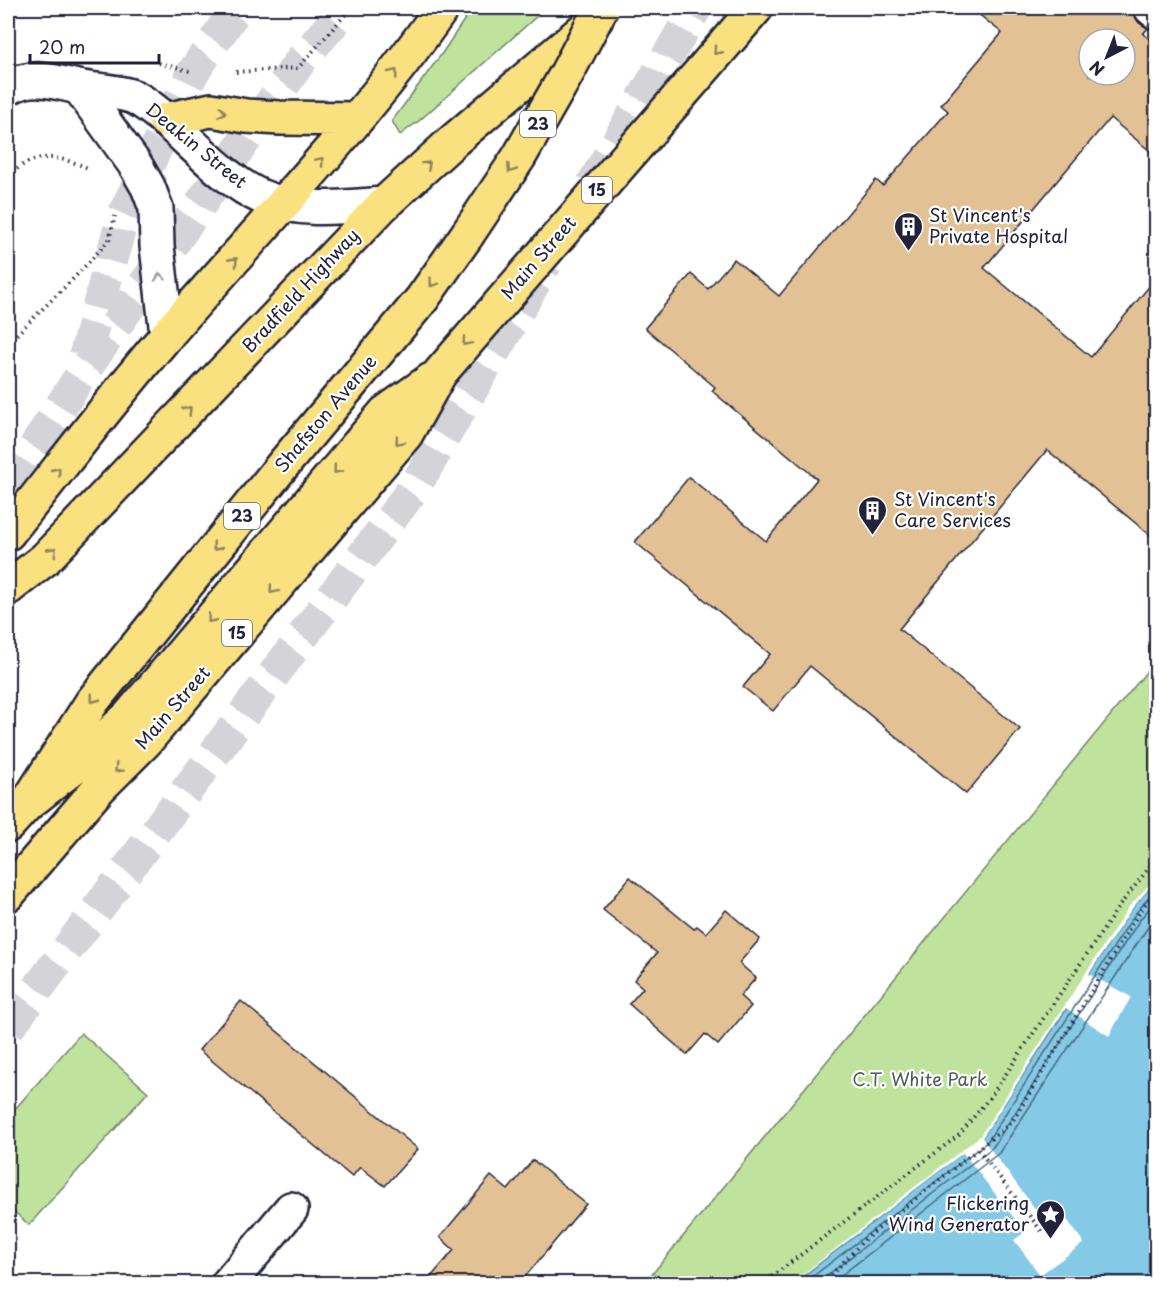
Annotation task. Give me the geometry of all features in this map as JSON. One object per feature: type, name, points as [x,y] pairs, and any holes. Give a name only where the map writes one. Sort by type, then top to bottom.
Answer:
[{"type":"main road","points":[[8,533],[167,335],[283,204],[410,54],[442,8]]},
{"type":"main road","name":"Shafston Avenue","points":[[17,815],[92,702],[415,307],[519,157],[601,8]]},
{"type":"main road","name":"Bradfield Highway","points":[[8,588],[45,559],[384,204],[453,141],[609,8]]},
{"type":"main road","name":"Main Street","points":[[8,894],[99,788],[153,733],[406,434],[440,373],[756,8]]},
{"type":"main road","points":[[165,120],[211,110],[246,116],[280,118],[357,118]]},
{"type":"main road","name":"Main Street","points":[[17,815],[130,715],[385,413],[440,373]]},
{"type":"street","points":[[1151,8],[1156,12]]},
{"type":"street","name":"Deakin Street","points":[[9,79],[46,80],[134,97],[165,120],[239,183],[261,196],[283,204],[325,208],[384,204]]},
{"type":"street","points":[[79,87],[136,166],[148,187],[156,208],[157,246],[167,335]]},
{"type":"street","points":[[228,1284],[291,1209]]},
{"type":"path","points":[[249,71],[298,68],[351,8]]},
{"type":"path","points":[[8,344],[109,240],[115,215]]},
{"type":"path","points":[[762,1284],[959,1135],[991,1096],[1120,904],[1156,859]]},
{"type":"path","points":[[823,1284],[864,1240],[1012,1122],[1137,916],[1156,889]]},
{"type":"path","points":[[978,1149],[1042,1232]]},
{"type":"green space","points":[[472,8],[546,8],[420,120],[400,135],[392,121]]},
{"type":"green space","name":"C.T. White Park","points":[[1156,660],[1156,880],[1131,910],[982,1138],[793,1283],[644,1284]]},
{"type":"green space","points":[[81,1033],[148,1092],[29,1225],[8,1206],[8,1117]]},
{"type":"water","points":[[1156,880],[1156,1283],[793,1284],[982,1138],[1131,910]]},
{"type":"pier","points":[[1156,877],[1156,880],[1131,910],[1089,974],[1131,997],[1109,1036],[1066,1008],[982,1138],[1042,1218],[1058,1207],[1084,1243],[1040,1275],[1014,1240],[1025,1232],[963,1153],[790,1284],[980,1136],[1128,908]]},
{"type":"building","points":[[971,8],[1133,8],[1139,23],[1148,28],[1143,34],[1156,44],[1156,156],[1110,118],[984,268],[1091,357],[1156,278],[1156,540],[1047,450],[899,629],[1020,729],[966,794],[810,666],[773,711],[743,687],[770,654],[635,542],[689,477],[766,541],[817,479],[712,391],[715,387],[645,328],[691,274],[708,289],[734,259],[779,296],[876,180],[883,186],[948,111],[941,105],[1002,33]]},
{"type":"building","points":[[630,877],[694,929],[697,926],[706,933],[726,910],[760,939],[739,963],[756,978],[740,996],[751,1006],[718,1045],[705,1034],[687,1055],[629,1004],[643,988],[634,980],[657,953],[603,910]]},
{"type":"building","points":[[241,1001],[418,1149],[385,1186],[360,1167],[352,1177],[199,1050]]},
{"type":"building","points":[[533,1160],[586,1204],[519,1284],[425,1284],[454,1250],[440,1237],[491,1176],[508,1190]]},
{"type":"tunnel","points":[[85,356],[123,216],[192,74],[237,8]]},
{"type":"tunnel","points":[[8,489],[79,378],[301,60],[346,8]]},
{"type":"tunnel","points":[[592,185],[696,8]]},
{"type":"tunnel","points":[[8,1028],[414,488],[546,263]]},
{"type":"place","name":"St Vincent's Private Hospital","points":[[908,252]]},
{"type":"place","name":"St Vincent's Care Services","points":[[873,536]]},
{"type":"place","name":"Flickering Wind Generator","points":[[1050,1240]]}]
